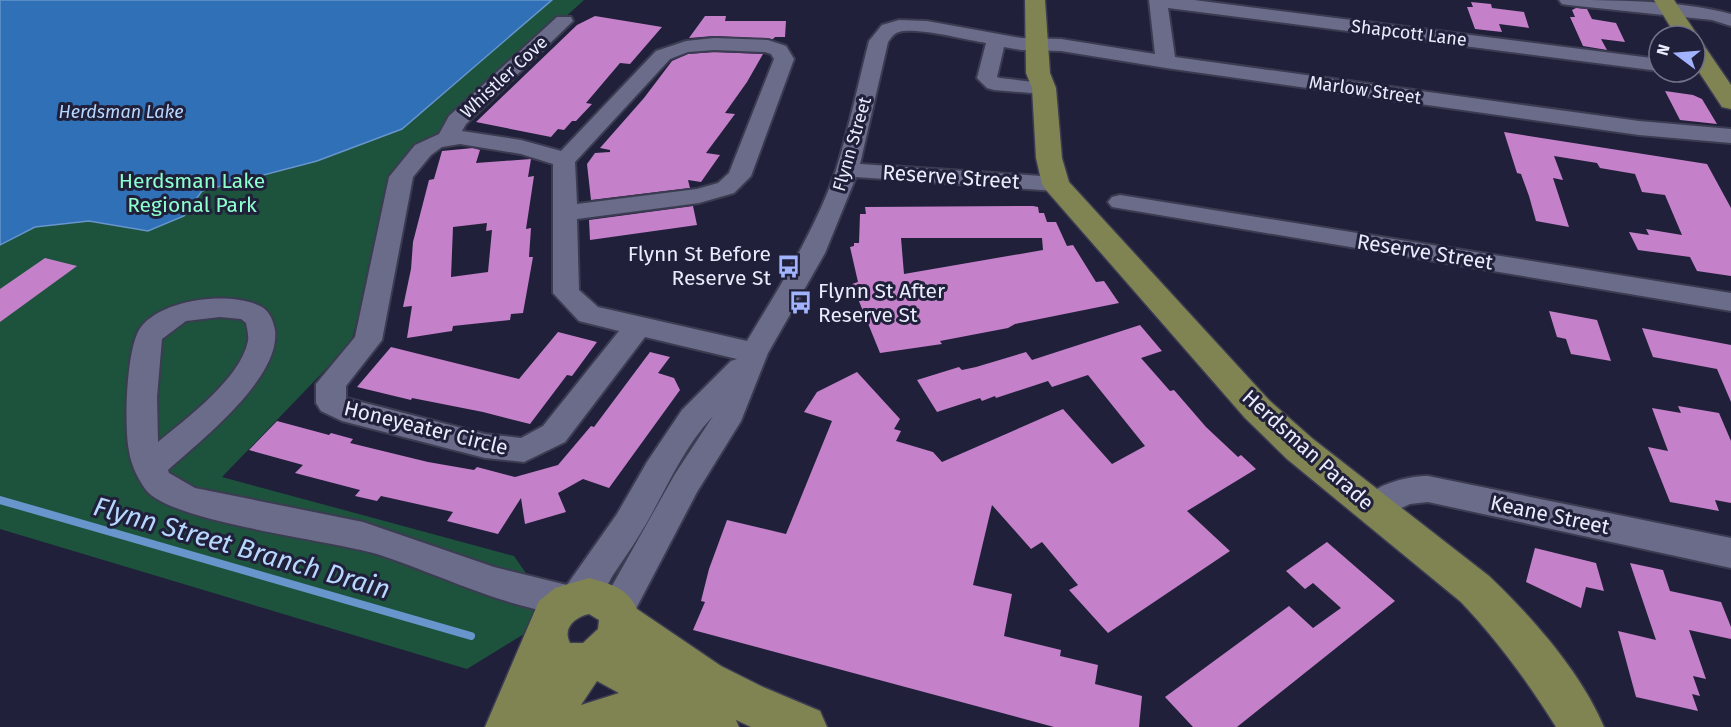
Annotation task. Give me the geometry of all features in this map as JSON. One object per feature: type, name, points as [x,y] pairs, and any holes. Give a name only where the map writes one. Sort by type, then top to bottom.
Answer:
[{"type":"main road","name":"Herdsman Parade","points":[[1035,0],[1043,53],[1049,158],[1056,184],[1257,409],[1300,449],[1475,589],[1496,610],[1550,676],[1581,727]]},
{"type":"main road","name":"Herdsman Parade","points":[[1043,53],[1046,0]]},
{"type":"main road","points":[[1670,8],[1680,24]]},
{"type":"main road","points":[[1714,83],[1731,120]]},
{"type":"main road","points":[[716,727],[694,712],[591,661],[562,662],[554,656],[560,617],[601,597],[610,601],[619,615],[690,672],[740,699],[804,727]]},
{"type":"main road","points":[[542,727],[591,661],[615,642],[619,615]]},
{"type":"main road","name":"Flynn Street","points":[[508,727],[560,617]]},
{"type":"main road","points":[[586,727],[605,717],[636,712],[707,727]]},
{"type":"street","points":[[1158,0],[1166,62]]},
{"type":"street","name":"Shapcott Lane","points":[[1158,0],[1647,63]]},
{"type":"street","points":[[1568,0],[1670,8],[1730,20]]},
{"type":"street","name":"Whistler Cove","points":[[448,137],[457,121],[564,21]]},
{"type":"street","name":"Flynn Street","points":[[619,615],[686,483],[726,421],[754,353],[812,253],[847,170],[879,41],[883,34],[889,29],[908,25],[997,38],[1043,53]]},
{"type":"street","points":[[997,38],[987,78],[994,84],[1043,53]]},
{"type":"street","points":[[564,213],[699,196],[726,188],[739,176],[784,59],[779,50],[768,46],[675,48],[663,55],[564,161],[564,213],[566,292],[589,314],[754,353]]},
{"type":"street","name":"Marlow Street","points":[[1043,53],[1091,52],[1639,128],[1731,136]]},
{"type":"street","name":"Marlow Street","points":[[1639,128],[1731,146]]},
{"type":"street","points":[[448,137],[465,136],[548,152],[564,161]]},
{"type":"street","name":"Honeyeater Circle","points":[[448,137],[430,144],[407,166],[401,177],[368,340],[331,384],[331,403],[342,410],[485,447],[524,450],[554,434],[638,327]]},
{"type":"street","name":"Reserve Street","points":[[847,170],[1056,184]]},
{"type":"street","name":"Reserve Street","points":[[1120,202],[1731,302]]},
{"type":"street","points":[[150,467],[237,388],[260,348],[263,330],[258,317],[248,310],[180,311],[162,322],[147,337],[140,419],[146,457],[150,467],[158,482],[174,493],[217,506],[363,537],[512,588],[560,617]]},
{"type":"street","name":"Flynn Street","points":[[560,617],[629,524],[658,471],[693,418],[754,353]]},
{"type":"street","name":"Keane Street","points":[[1373,508],[1400,493],[1415,489],[1428,489],[1731,553]]},
{"type":"green space","name":"Herdsman Lake Regional Park","points":[[0,0],[584,0],[396,171],[351,343],[222,477],[514,556],[555,615],[467,669],[0,529]]},
{"type":"water","name":"Herdsman Lake","points":[[0,0],[552,0],[402,129],[317,161],[202,191],[184,216],[148,231],[89,221],[35,227],[0,245]]},
{"type":"building","points":[[1471,2],[1491,4],[1492,8],[1524,12],[1529,28],[1499,24],[1502,32],[1475,29],[1467,7],[1473,7]]},
{"type":"building","points":[[1587,9],[1592,19],[1616,23],[1625,42],[1601,39],[1607,50],[1583,46],[1570,17],[1575,17],[1572,10]]},
{"type":"building","points":[[595,16],[662,27],[630,64],[620,63],[586,103],[592,104],[576,121],[572,121],[564,130],[558,129],[551,137],[476,122],[577,25]]},
{"type":"building","points":[[705,16],[726,16],[725,21],[786,21],[785,37],[773,39],[714,36],[689,38]]},
{"type":"building","points":[[714,52],[763,54],[725,113],[735,114],[706,153],[720,155],[701,182],[688,180],[690,188],[591,200],[587,164],[595,153],[610,152],[610,150],[600,148],[644,98],[672,61],[688,54]]},
{"type":"building","points":[[1665,91],[1693,95],[1702,99],[1717,124],[1680,120]]},
{"type":"building","points":[[1504,132],[1707,164],[1731,208],[1731,276],[1697,271],[1690,257],[1638,250],[1629,232],[1649,235],[1646,229],[1682,235],[1665,195],[1642,192],[1635,174],[1600,168],[1597,163],[1554,156],[1563,180],[1553,178],[1569,227],[1536,221],[1529,196],[1521,174],[1517,173]]},
{"type":"building","points":[[473,148],[480,150],[476,163],[531,159],[528,177],[534,176],[526,229],[531,228],[529,257],[533,257],[523,313],[511,314],[510,320],[453,326],[452,331],[407,338],[412,306],[403,307],[411,269],[413,242],[429,180],[434,179],[442,151]],"holes":[[[487,223],[486,231],[492,230],[488,272],[451,277],[453,227]]]},
{"type":"building","points":[[693,206],[697,225],[590,240],[589,220]]},
{"type":"building","points":[[865,207],[1038,207],[1039,213],[1044,213],[1047,222],[1056,222],[1067,246],[1073,245],[1096,282],[1104,281],[1119,303],[940,341],[942,344],[880,353],[852,284],[858,282],[850,247],[854,246],[854,243],[859,243],[860,214],[866,214]],"holes":[[[901,238],[1042,238],[1043,250],[904,274]]]},
{"type":"building","points":[[45,258],[77,266],[0,322],[0,289]]},
{"type":"building","points":[[1549,311],[1597,320],[1611,361],[1571,354],[1566,339],[1557,337]]},
{"type":"building","points":[[1140,325],[1162,351],[1141,358],[1170,391],[1174,390],[1206,427],[1238,457],[1241,455],[1256,469],[1187,511],[1230,551],[1108,633],[1069,590],[1078,585],[1042,542],[1031,549],[992,505],[973,585],[1012,594],[1004,636],[1061,650],[1060,656],[1098,665],[1095,684],[1142,696],[1139,727],[1054,727],[693,630],[705,602],[701,601],[709,569],[727,520],[786,534],[832,421],[804,412],[817,392],[857,372],[900,419],[894,429],[901,431],[896,441],[933,452],[942,462],[1063,409],[1112,464],[1145,446],[1088,375],[1052,387],[1048,381],[996,398],[995,396],[982,401],[980,398],[937,412],[917,380],[959,367],[962,370],[976,367],[1026,352],[1032,360]]},
{"type":"building","points":[[1642,328],[1731,345],[1731,402],[1717,369],[1653,357]]},
{"type":"building","points":[[558,332],[597,342],[572,376],[567,375],[530,424],[483,412],[412,398],[411,400],[357,387],[391,347],[519,379]]},
{"type":"building","points":[[650,352],[670,357],[658,373],[674,378],[680,390],[609,488],[583,479],[558,493],[566,512],[525,524],[521,498],[498,534],[447,521],[453,512],[381,496],[377,501],[355,496],[360,490],[295,473],[303,465],[249,450],[277,421],[329,435],[331,433],[353,439],[350,443],[428,462],[474,470],[477,467],[515,477],[558,465],[591,426],[594,427]]},
{"type":"building","points":[[1678,406],[1719,413],[1731,441],[1731,503],[1715,500],[1719,511],[1670,502],[1648,447],[1668,451],[1652,408],[1681,413]]},
{"type":"building","points":[[1327,542],[1395,601],[1237,727],[1193,727],[1165,697],[1289,606],[1313,628],[1341,608],[1313,583],[1305,589],[1286,571]]},
{"type":"building","points":[[1535,548],[1596,563],[1604,591],[1586,587],[1581,608],[1526,582]]},
{"type":"building","points":[[1630,563],[1663,570],[1670,591],[1721,602],[1731,627],[1731,639],[1689,630],[1706,679],[1693,676],[1700,696],[1692,694],[1698,711],[1636,697],[1618,631],[1656,640]]},
{"type":"waterway","name":"Flynn Street Branch Drain","points":[[0,500],[471,636]]},
{"type":"place","name":"Flynn St Before Reserve St","points":[[789,266]]},
{"type":"place","name":"Flynn St After Reserve St","points":[[800,303]]}]
